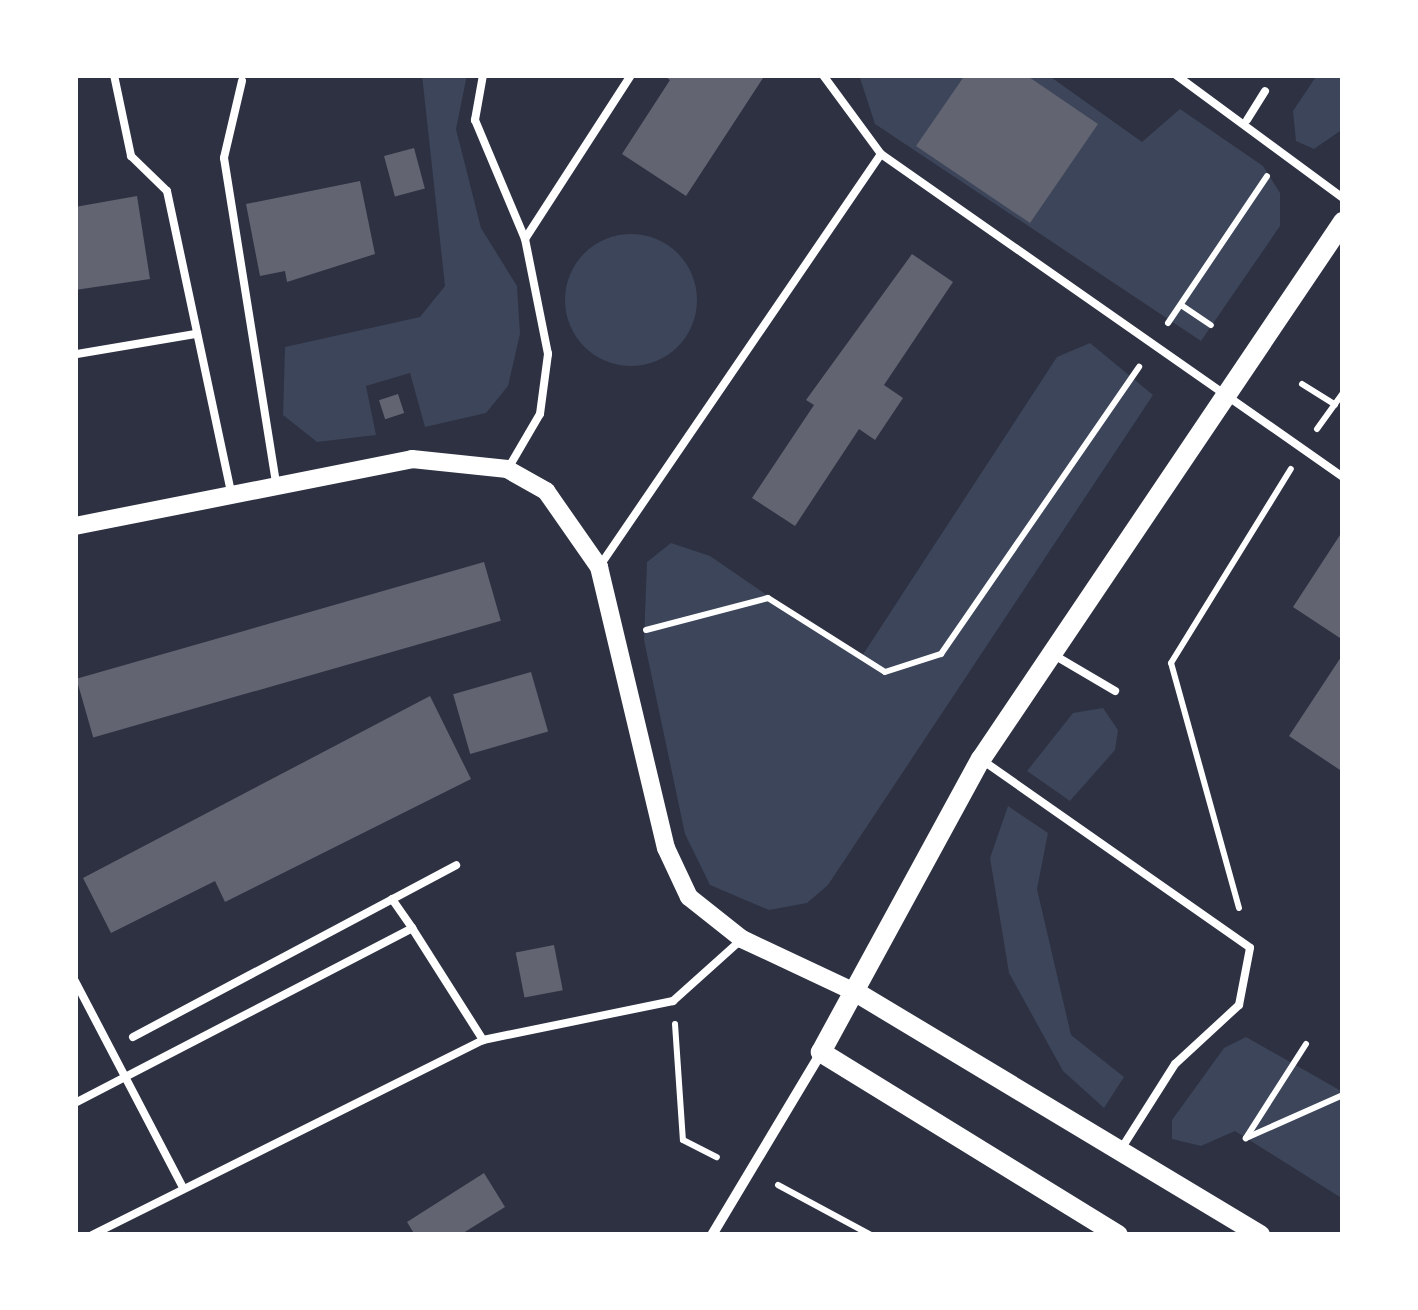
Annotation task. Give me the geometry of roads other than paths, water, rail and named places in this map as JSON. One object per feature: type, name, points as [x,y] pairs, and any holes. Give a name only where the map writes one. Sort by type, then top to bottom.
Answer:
[{"type":"main road","points":[[1118,1235],[821,1052],[859,994],[981,759],[1221,394],[1343,222]]},
{"type":"main road","points":[[859,994],[1260,1235]]},
{"type":"street","points":[[75,526],[412,459],[508,469],[577,524],[598,567],[666,848],[688,897],[742,939],[859,994]]},
{"type":"street","points":[[712,1235],[821,1052]]},
{"type":"lane","points":[[114,75],[131,156],[167,191],[232,496]]},
{"type":"lane","points":[[483,75],[475,120],[524,238],[548,354],[540,414],[508,469]]},
{"type":"lane","points":[[524,238],[631,75]]},
{"type":"lane","points":[[823,75],[881,154],[1343,478]]},
{"type":"lane","points":[[1176,75],[1247,120],[1343,198]]},
{"type":"lane","points":[[242,81],[224,158],[277,487]]},
{"type":"lane","points":[[1247,120],[1265,92]]},
{"type":"lane","points":[[598,567],[881,154]]},
{"type":"lane","points":[[78,354],[195,334]]},
{"type":"lane","points":[[1050,652],[1115,691]]},
{"type":"lane","points":[[981,759],[1250,948],[1239,1005],[1175,1064],[1121,1149]]},
{"type":"lane","points":[[133,1037],[456,865]]},
{"type":"lane","points":[[392,899],[483,1040]]},
{"type":"lane","points":[[75,1103],[412,928]]},
{"type":"lane","points":[[92,1235],[483,1040],[673,1001],[742,939]]},
{"type":"lane","points":[[75,980],[183,1188]]}]
